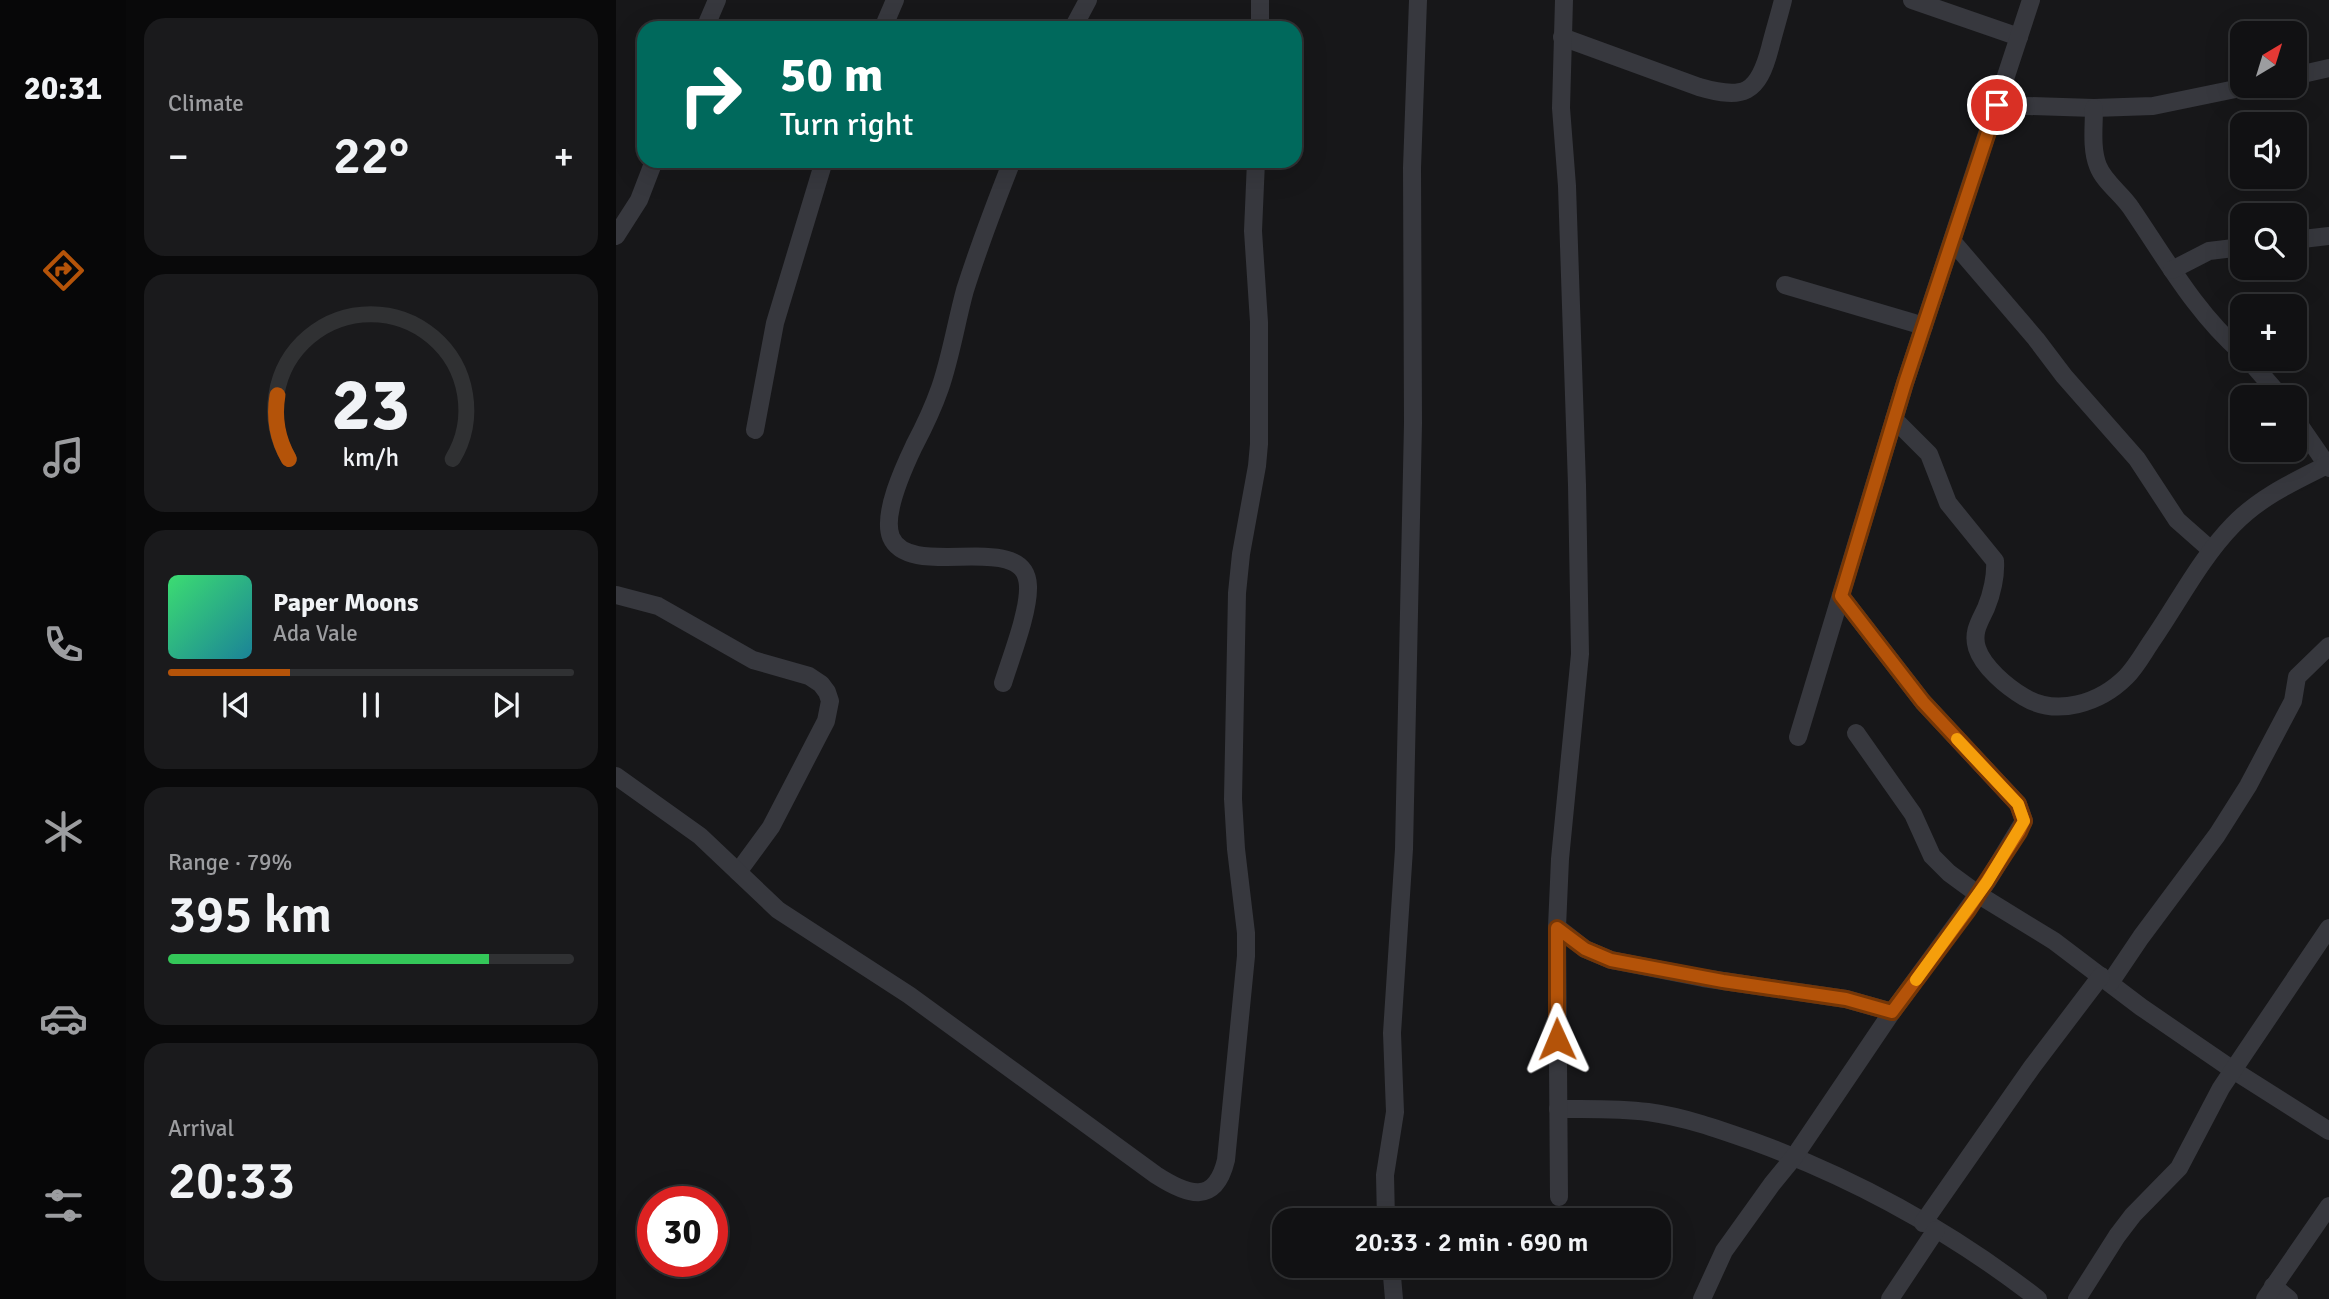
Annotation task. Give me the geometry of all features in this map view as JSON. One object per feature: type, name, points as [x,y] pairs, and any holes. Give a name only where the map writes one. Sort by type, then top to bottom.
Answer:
[{"type":"street","points":[[708,21],[717,0]]},
{"type":"street","points":[[886,21],[895,0]]},
{"type":"street","points":[[1077,21],[1088,0]]},
{"type":"street","points":[[1260,0],[1260,21]]},
{"type":"street","points":[[1386,1208],[1385,1175],[1395,1112],[1392,1033],[1404,849],[1413,423],[1412,168],[1418,0]]},
{"type":"street","points":[[1559,1197],[1557,928],[1560,859],[1580,654],[1577,485],[1562,108],[1564,0]]},
{"type":"street","points":[[1562,37],[1699,87],[1717,92],[1741,92],[1754,86],[1765,67],[1783,0]]},
{"type":"street","points":[[1912,0],[2019,37]]},
{"type":"street","points":[[1798,737],[1924,326],[2031,0]]},
{"type":"street","points":[[2307,73],[2329,68]]},
{"type":"street","points":[[1997,105],[2153,106],[2230,90]]},
{"type":"street","points":[[2094,107],[2095,154],[2099,170],[2129,205],[2211,325],[2230,342]]},
{"type":"street","points":[[616,236],[639,200],[651,168]]},
{"type":"street","points":[[755,430],[775,323],[822,168]]},
{"type":"street","points":[[1003,683],[1026,604],[1027,576],[1010,561],[1000,558],[913,553],[895,543],[890,531],[893,496],[933,408],[979,248],[1009,168]]},
{"type":"street","points":[[616,776],[700,836],[762,897],[796,923],[909,995],[1156,1175],[1176,1188],[1194,1193],[1217,1184],[1226,1160],[1246,956],[1233,799],[1237,593],[1259,444],[1259,322],[1252,231],[1256,168]]},
{"type":"street","points":[[2307,239],[2329,236]]},
{"type":"street","points":[[1953,242],[2137,459],[2177,520],[2211,550]]},
{"type":"street","points":[[2172,270],[2209,251],[2230,248]]},
{"type":"street","points":[[1785,285],[1924,326]]},
{"type":"street","points":[[2258,371],[2271,385]]},
{"type":"street","points":[[1895,419],[1929,454],[1948,503],[1995,561],[1989,598],[1976,632],[1976,645],[1980,654],[2008,685],[2038,705],[2052,708],[2082,703],[2109,690],[2124,679],[2211,550],[2256,503],[2328,466],[2307,436]]},
{"type":"street","points":[[616,596],[658,606],[753,660],[809,677],[821,684],[827,692],[830,701],[826,721],[771,827],[737,872]]},
{"type":"street","points":[[1702,1299],[1724,1251],[1794,1157],[1892,1012],[1979,895],[2024,821],[2022,810],[1923,702],[1841,596]]},
{"type":"street","points":[[1890,1299],[1930,1226],[2032,1068],[2141,937],[2217,835],[2248,786],[2293,701],[2297,677],[2329,646]]},
{"type":"street","points":[[1856,733],[1913,814],[1932,856],[1949,873],[1979,895],[2054,941],[2233,1070],[2329,1131]]},
{"type":"street","points":[[1557,928],[1585,949],[1611,960],[1703,978],[1846,999],[1892,1012]]},
{"type":"street","points":[[2077,1299],[2125,1225],[2142,1204],[2179,1168],[2233,1070],[2329,928]]},
{"type":"street","points":[[1558,1109],[1636,1111],[1681,1118],[1794,1157],[1866,1190],[1930,1226],[1989,1262],[2038,1299]]},
{"type":"street","points":[[2289,1299],[2269,1293],[2329,1206]]},
{"type":"street","points":[[1392,1278],[1394,1299]]},
{"type":"slow traffic","points":[[1916,980],[1987,882],[2024,821],[2018,804],[1957,739]]},
{"type":"route","points":[[1557,1039],[1557,928],[1585,949],[1611,960],[1723,981],[1863,1002],[1892,1012],[1987,882],[2022,827],[2024,815],[2018,804],[1923,702],[1841,596],[1905,383],[1997,105]]}]
